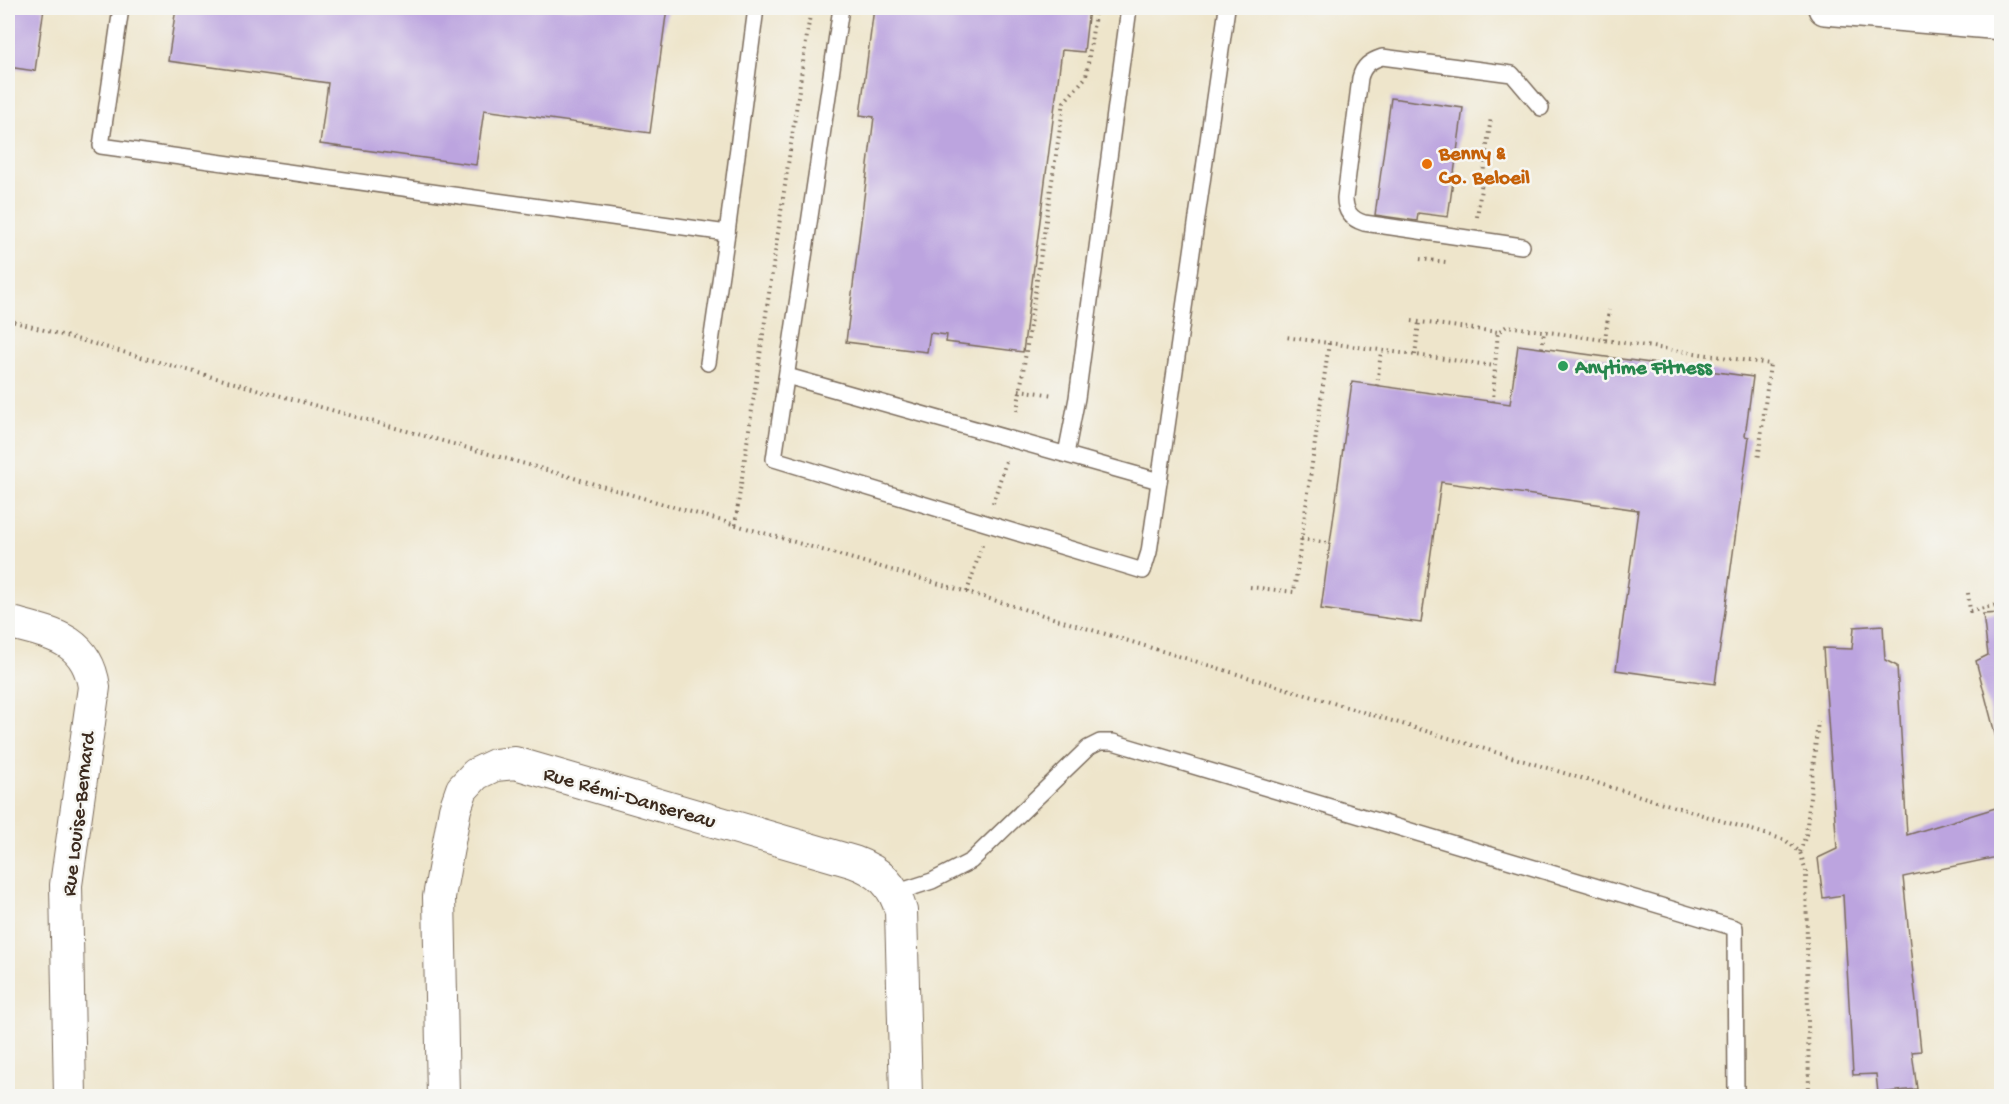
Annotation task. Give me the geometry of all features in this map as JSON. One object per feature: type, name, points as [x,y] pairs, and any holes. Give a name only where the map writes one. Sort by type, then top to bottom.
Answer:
[{"type":"street","points":[[1825,8],[2001,23]]},
{"type":"street","name":"Rue Louise-Bernard","points":[[8,622],[62,638],[85,658],[92,676],[93,696],[66,885],[70,1096]]},
{"type":"street","name":"Rue Rémi-Dansereau","points":[[443,1096],[440,888],[458,799],[468,782],[485,769],[505,763],[525,765],[854,862],[883,877],[895,893],[902,921],[906,1096]]},
{"type":"lane","points":[[122,8],[101,146],[727,233]]},
{"type":"lane","points":[[708,363],[756,8]]},
{"type":"lane","points":[[841,8],[774,459],[1143,571],[1149,552],[1227,8]]},
{"type":"lane","points":[[1066,454],[1077,398],[1129,8]]},
{"type":"lane","points":[[1522,246],[1364,223],[1349,214],[1345,198],[1360,78],[1370,62],[1382,57],[1512,74],[1541,108]]},
{"type":"lane","points":[[787,375],[1159,481]]},
{"type":"lane","points":[[895,893],[932,881],[970,861],[1088,748],[1100,742],[1113,742],[1735,928],[1736,1096]]},
{"type":"path","points":[[735,525],[811,8]]},
{"type":"path","points":[[1017,411],[1064,102],[1086,77],[1096,8]]},
{"type":"path","points":[[1476,227],[1491,117]]},
{"type":"path","points":[[1605,340],[1609,310]]},
{"type":"path","points":[[8,320],[491,454],[967,592],[1785,840],[1800,852],[1806,871],[1809,1096]]},
{"type":"path","points":[[1412,321],[1498,332],[1507,326],[1770,364],[1758,461]]},
{"type":"path","points":[[1415,355],[1419,322]]},
{"type":"path","points":[[1542,348],[1544,331]]},
{"type":"path","points":[[1493,402],[1498,332]]},
{"type":"path","points":[[1285,337],[1495,366]]},
{"type":"path","points":[[1250,587],[1294,592],[1329,344]]},
{"type":"path","points":[[1377,386],[1381,351]]},
{"type":"path","points":[[1019,390],[1054,396]]},
{"type":"path","points":[[992,507],[1008,455]]},
{"type":"path","points":[[1301,539],[1330,543]]},
{"type":"path","points":[[967,592],[983,542]]},
{"type":"path","points":[[1968,593],[1970,611],[2001,604]]},
{"type":"path","points":[[1800,852],[1806,835],[1818,722]]},
{"type":"building","points":[[8,8],[44,8],[35,71],[8,67]]},
{"type":"building","points":[[176,8],[667,8],[650,133],[484,110],[476,165],[320,144],[328,83],[168,61]]},
{"type":"building","points":[[874,8],[1089,8],[1084,52],[1062,50],[1023,352],[946,342],[947,335],[930,333],[927,352],[846,342],[874,117],[860,115]]},
{"type":"building","points":[[1391,98],[1463,108],[1448,217],[1418,213],[1417,221],[1375,215]]},
{"type":"building","points":[[1518,345],[1753,377],[1745,436],[1749,437],[1715,684],[1616,670],[1638,510],[1441,482],[1421,623],[1321,609],[1352,382],[1510,404]]},
{"type":"building","points":[[2002,613],[2001,757],[1976,661],[1988,655],[1983,614]]},
{"type":"building","points":[[1883,625],[1885,660],[1897,666],[1907,835],[2002,806],[2002,856],[1903,877],[1921,1051],[1912,1052],[1917,1089],[1878,1093],[1876,1074],[1853,1075],[1843,895],[1823,898],[1818,858],[1837,849],[1823,648],[1852,649],[1854,627]]},
{"type":"place","name":"Benny & Co. Beloeil","points":[[1427,164]]},
{"type":"place","name":"Anytime Fitness","points":[[1563,366]]}]
